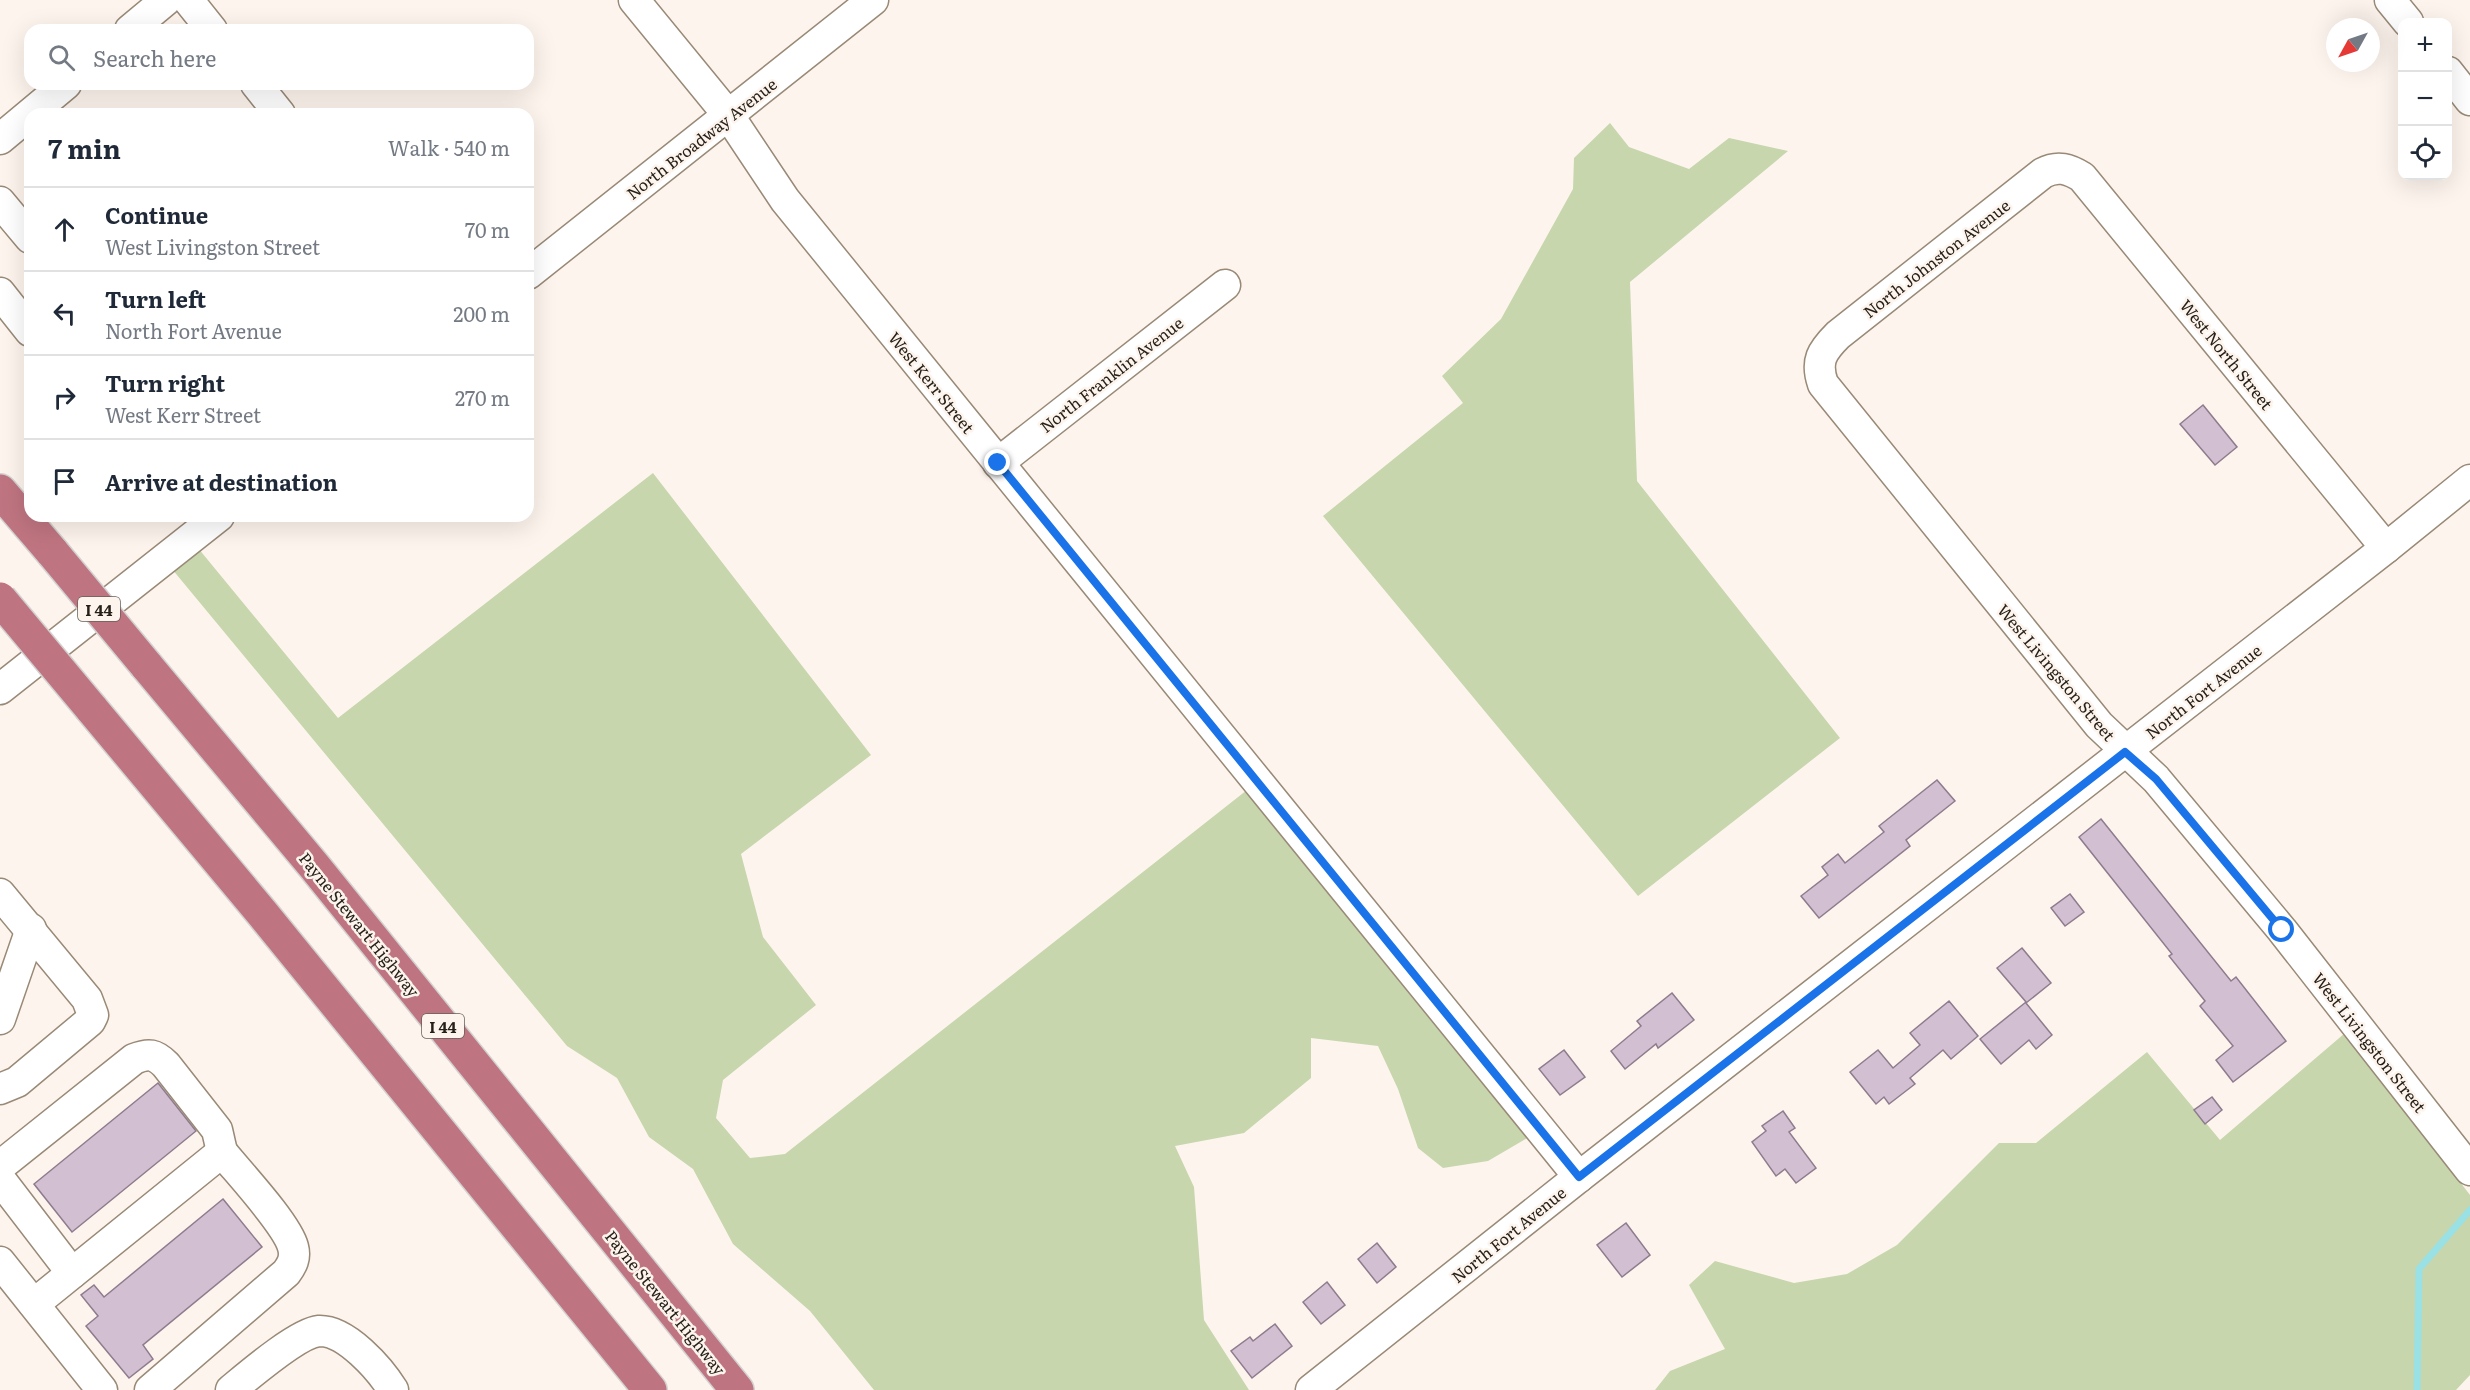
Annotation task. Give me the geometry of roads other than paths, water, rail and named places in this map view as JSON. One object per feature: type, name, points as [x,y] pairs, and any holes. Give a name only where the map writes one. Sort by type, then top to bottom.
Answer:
[{"type":"highway","name":"Payne Stewart Highway","points":[[0,491],[24,520]]},
{"type":"highway","name":"Payne Stewart Highway","points":[[26,522],[314,866],[737,1390]]},
{"type":"highway","points":[[0,598],[262,914],[650,1390]]},
{"type":"street","points":[[137,24],[166,0]]},
{"type":"street","points":[[188,0],[207,24]]},
{"type":"street","name":"West Kerr Street","points":[[634,0],[729,116],[785,200],[1579,1177]]},
{"type":"street","name":"North Broadway Avenue","points":[[534,269],[873,0]]},
{"type":"street","points":[[2390,0],[2405,18]]},
{"type":"street","points":[[2452,77],[2470,100]]},
{"type":"street","points":[[37,108],[59,90]]},
{"type":"street","points":[[0,139],[24,119]]},
{"type":"street","name":"North Johnston Avenue","points":[[1819,360],[1825,347],[1848,327],[2043,174],[2052,169],[2062,168]]},
{"type":"street","name":"West North Street","points":[[2062,168],[2082,177],[2386,548]]},
{"type":"street","name":"North Franklin Avenue","points":[[998,463],[1225,285]]},
{"type":"street","points":[[0,293],[24,323]]},
{"type":"street","name":"West Livingston Street","points":[[1819,360],[1823,384],[2099,725],[2156,779],[2282,930],[2470,1170]]},
{"type":"street","name":"North Fort Avenue","points":[[1311,1390],[1579,1177],[2386,548],[2470,480]]},
{"type":"street","points":[[0,690],[187,526]]},
{"type":"street","points":[[0,894],[87,999],[93,1015],[90,1021],[17,1082],[0,1089]]},
{"type":"street","points":[[0,1019],[31,930]]},
{"type":"street","points":[[0,1166],[134,1059],[146,1054],[156,1056],[166,1065],[217,1130],[222,1152],[274,1216],[293,1246],[294,1261],[286,1274],[150,1390]]},
{"type":"street","points":[[34,1304],[222,1152]]},
{"type":"street","points":[[0,1179],[72,1273]]},
{"type":"street","points":[[0,1262],[102,1390]]},
{"type":"street","points":[[231,1390],[303,1336],[320,1331],[353,1345],[376,1366],[393,1390]]},
{"type":"waterway","points":[[2417,1390],[2419,1269],[2470,1210]]}]
